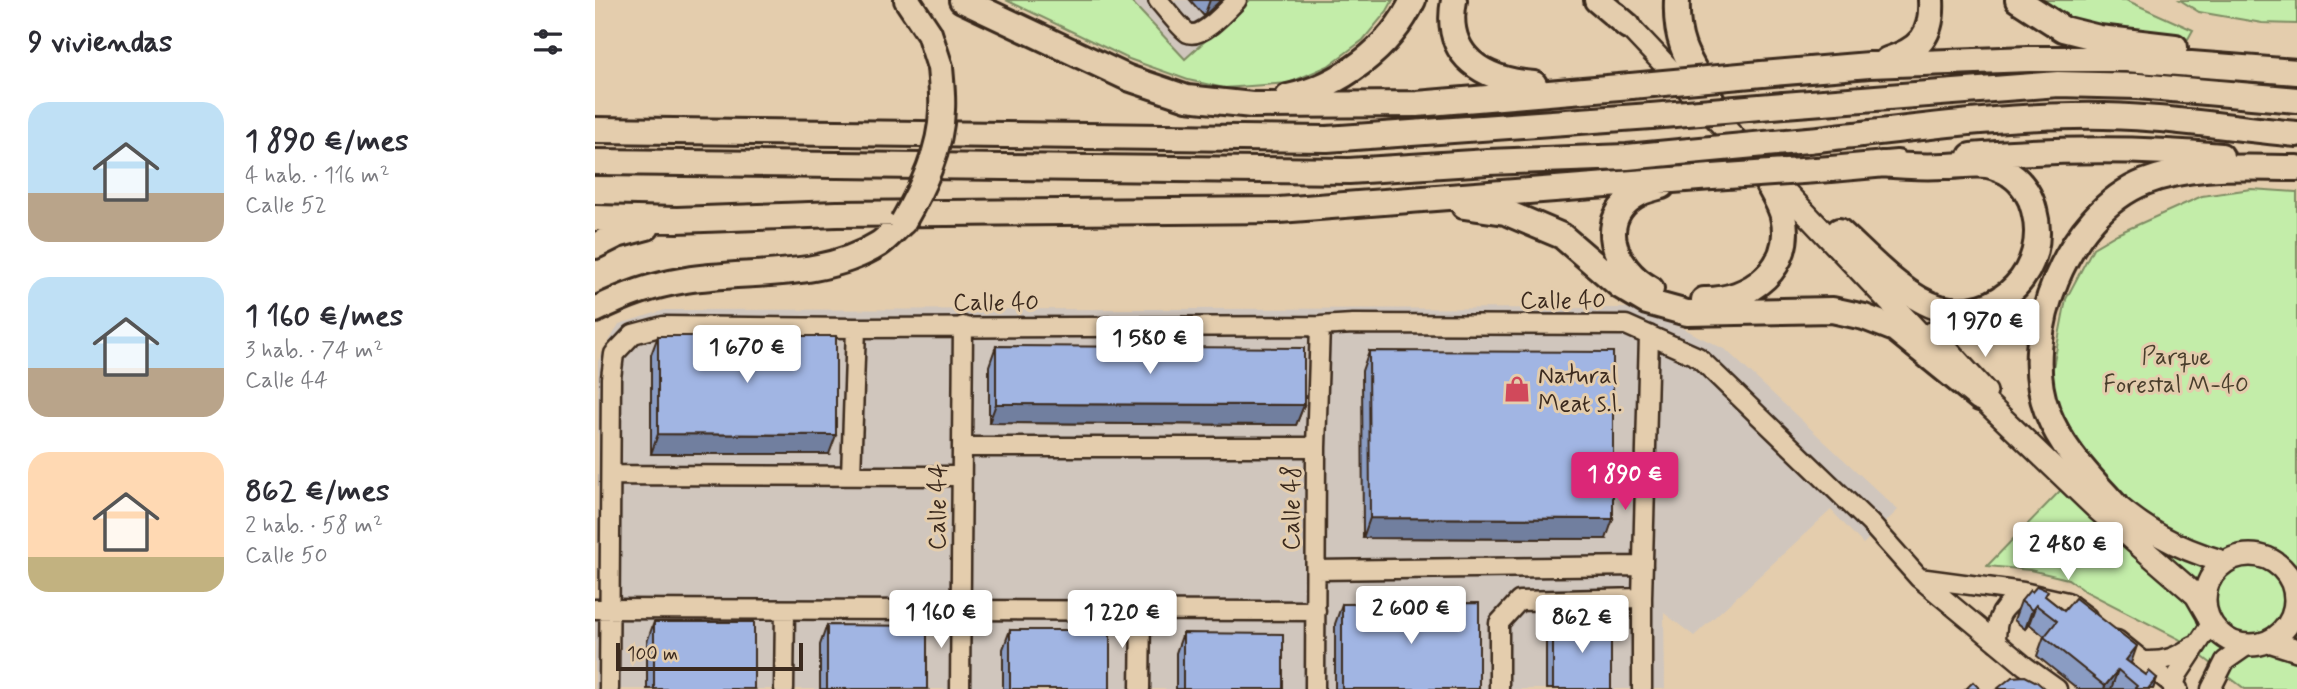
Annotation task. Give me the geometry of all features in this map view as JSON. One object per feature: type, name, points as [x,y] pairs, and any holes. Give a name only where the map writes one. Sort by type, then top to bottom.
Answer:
[{"type":"highway","points":[[595,310],[636,290],[688,280],[790,271],[841,262],[880,243],[903,222],[919,194],[936,149],[942,111],[940,67],[929,33],[907,0]]},
{"type":"highway","points":[[962,0],[1128,78],[1187,98],[1252,105],[1417,104],[1869,65],[2029,59],[2126,59],[2297,72]]},
{"type":"highway","points":[[1252,105],[1309,93],[1341,77],[1366,60],[1389,35],[1413,0]]},
{"type":"highway","points":[[1454,0],[1451,24],[1457,44],[1470,60],[1487,74],[1508,82],[1597,89]]},
{"type":"highway","points":[[1597,0],[1628,26]]},
{"type":"highway","points":[[1677,0],[1676,19],[1681,46],[1711,99]]},
{"type":"highway","points":[[1869,65],[1895,57],[1919,45],[1932,16],[1931,0]]},
{"type":"highway","points":[[2018,0],[2063,29],[2099,38],[2297,62]]},
{"type":"highway","points":[[595,130],[1327,139],[2058,84],[2170,88],[2297,100]]},
{"type":"highway","points":[[595,162],[1349,171],[1627,157],[2017,118],[2074,116],[2116,116],[2297,134]]},
{"type":"highway","points":[[595,218],[677,220],[837,214],[1279,210],[2022,152],[2173,151],[2297,166]]},
{"type":"highway","points":[[1687,178],[1640,193],[1620,209],[1612,229],[1615,248],[1623,265],[1637,281],[1659,293],[1687,300],[1713,300],[1736,296],[1771,274],[1781,257],[1785,234],[1783,214],[1750,154]]},
{"type":"highway","points":[[1839,231],[1912,296],[1940,308],[1965,310],[1991,304],[2013,290],[2028,272],[2037,247],[2037,220],[2031,197],[2012,176],[1988,165],[1918,167],[1881,164]]},
{"type":"highway","points":[[2115,505],[2060,440],[2038,382],[2038,347],[2043,316],[2071,251],[2091,223],[2114,200],[2142,183],[2171,173],[2207,168],[2297,166]]},
{"type":"highway","points":[[1425,200],[1505,212],[1562,236],[1620,286],[1647,302],[1674,310],[1701,313],[1832,310],[1864,317],[1895,329],[1980,398]]},
{"type":"highway","points":[[595,246],[617,235],[677,220]]},
{"type":"main road","points":[[1604,0],[1980,398],[2097,509],[2196,595],[2221,635],[2234,642],[2259,643],[2297,650]]},
{"type":"main road","points":[[1617,0],[1839,231],[1987,392],[2115,505],[2153,533],[2189,552],[2224,562]]},
{"type":"main road","points":[[2209,619],[2204,600],[2213,572],[2224,562],[2238,556],[2265,557],[2286,573],[2296,599],[2288,623],[2280,633],[2259,643]]},
{"type":"street","points":[[1158,0],[1188,33],[1197,34],[1237,0]]},
{"type":"street","name":"Calle 40","points":[[609,689],[602,609],[611,475],[611,379],[614,354],[632,334],[663,326],[856,328],[1353,324],[1626,325],[1698,358],[1870,523],[1919,578],[2057,689]]},
{"type":"street","name":"Calle 44","points":[[960,689],[963,326]]},
{"type":"street","name":"Calle 48","points":[[1315,689],[1316,447],[1320,326]]},
{"type":"street","points":[[851,475],[856,328]]},
{"type":"street","points":[[1642,689],[1649,335]]},
{"type":"street","points":[[962,447],[1316,447]]},
{"type":"street","points":[[611,475],[962,476]]},
{"type":"street","points":[[1316,570],[1643,566]]},
{"type":"street","points":[[1919,578],[2023,592],[2067,602],[2175,688],[2178,674],[2199,642],[2209,619]]},
{"type":"street","points":[[1996,642],[1996,621],[2006,606],[2023,592]]},
{"type":"street","points":[[1499,689],[1499,623],[1519,601],[1642,598]]},
{"type":"street","points":[[602,609],[1315,611]]},
{"type":"street","points":[[784,689],[785,610]]},
{"type":"street","points":[[1140,689],[1141,612]]},
{"type":"street","points":[[2145,662],[2159,662],[2177,657],[2199,642]]},
{"type":"street","points":[[2211,689],[2225,661],[2259,643]]},
{"type":"shaded area","points":[[1130,0],[1250,0],[1185,60]]},
{"type":"shaded area","points":[[1627,308],[1668,321],[1726,350],[1898,510],[1863,544],[1831,510],[1694,636],[1664,613],[1665,689],[595,689],[595,597],[598,597],[598,361],[619,324],[665,310]]},
{"type":"green space","points":[[1006,0],[1130,0],[1185,59],[1250,0],[1393,0],[1363,40],[1328,66],[1289,83],[1224,88],[1188,80],[1129,59]]},
{"type":"green space","points":[[2036,0],[2126,0],[2193,30],[2188,39],[2129,32],[2071,18]]},
{"type":"green space","points":[[2180,0],[2297,0],[2297,24],[2262,23],[2199,12]]},
{"type":"green space","name":"Parque Forestal M-40","points":[[2251,189],[2297,192],[2297,689],[2245,689],[2179,639],[2085,591],[2068,579],[2030,570],[1987,566],[2089,461],[2057,404],[2052,373],[2066,299],[2093,248],[2117,234],[2202,196]]},
{"type":"building","points":[[658,336],[836,336],[836,435],[658,434]]},
{"type":"building","points":[[996,346],[1304,348],[1304,405],[996,404]]},
{"type":"building","points":[[1369,351],[1613,352],[1613,519],[1370,518]]},
{"type":"building","points":[[2037,586],[2048,591],[2045,596],[2064,611],[2075,598],[2137,646],[2126,660],[2146,675],[2149,671],[2157,678],[2148,689],[2134,689],[2137,686],[2118,670],[2105,686],[2044,637],[2057,621],[2036,605],[2032,610],[2021,601]]},
{"type":"building","points":[[1479,603],[1479,689],[1342,689],[1342,604]]},
{"type":"building","points":[[1553,621],[1611,621],[1611,689],[1553,689]]},
{"type":"building","points":[[654,622],[754,622],[754,689],[654,689]]},
{"type":"building","points":[[827,625],[927,626],[927,689],[827,689]]},
{"type":"building","points":[[1010,630],[1110,630],[1110,689],[1010,689]]},
{"type":"building","points":[[1183,633],[1283,634],[1283,689],[1183,689]]},
{"type":"building","points":[[2025,676],[2045,689],[1997,689],[2012,677]]},
{"type":"building","points":[[1973,682],[1980,689],[1966,689]]},
{"type":"place","name":"Natural Meat s.l.","points":[[1517,389]]}]
